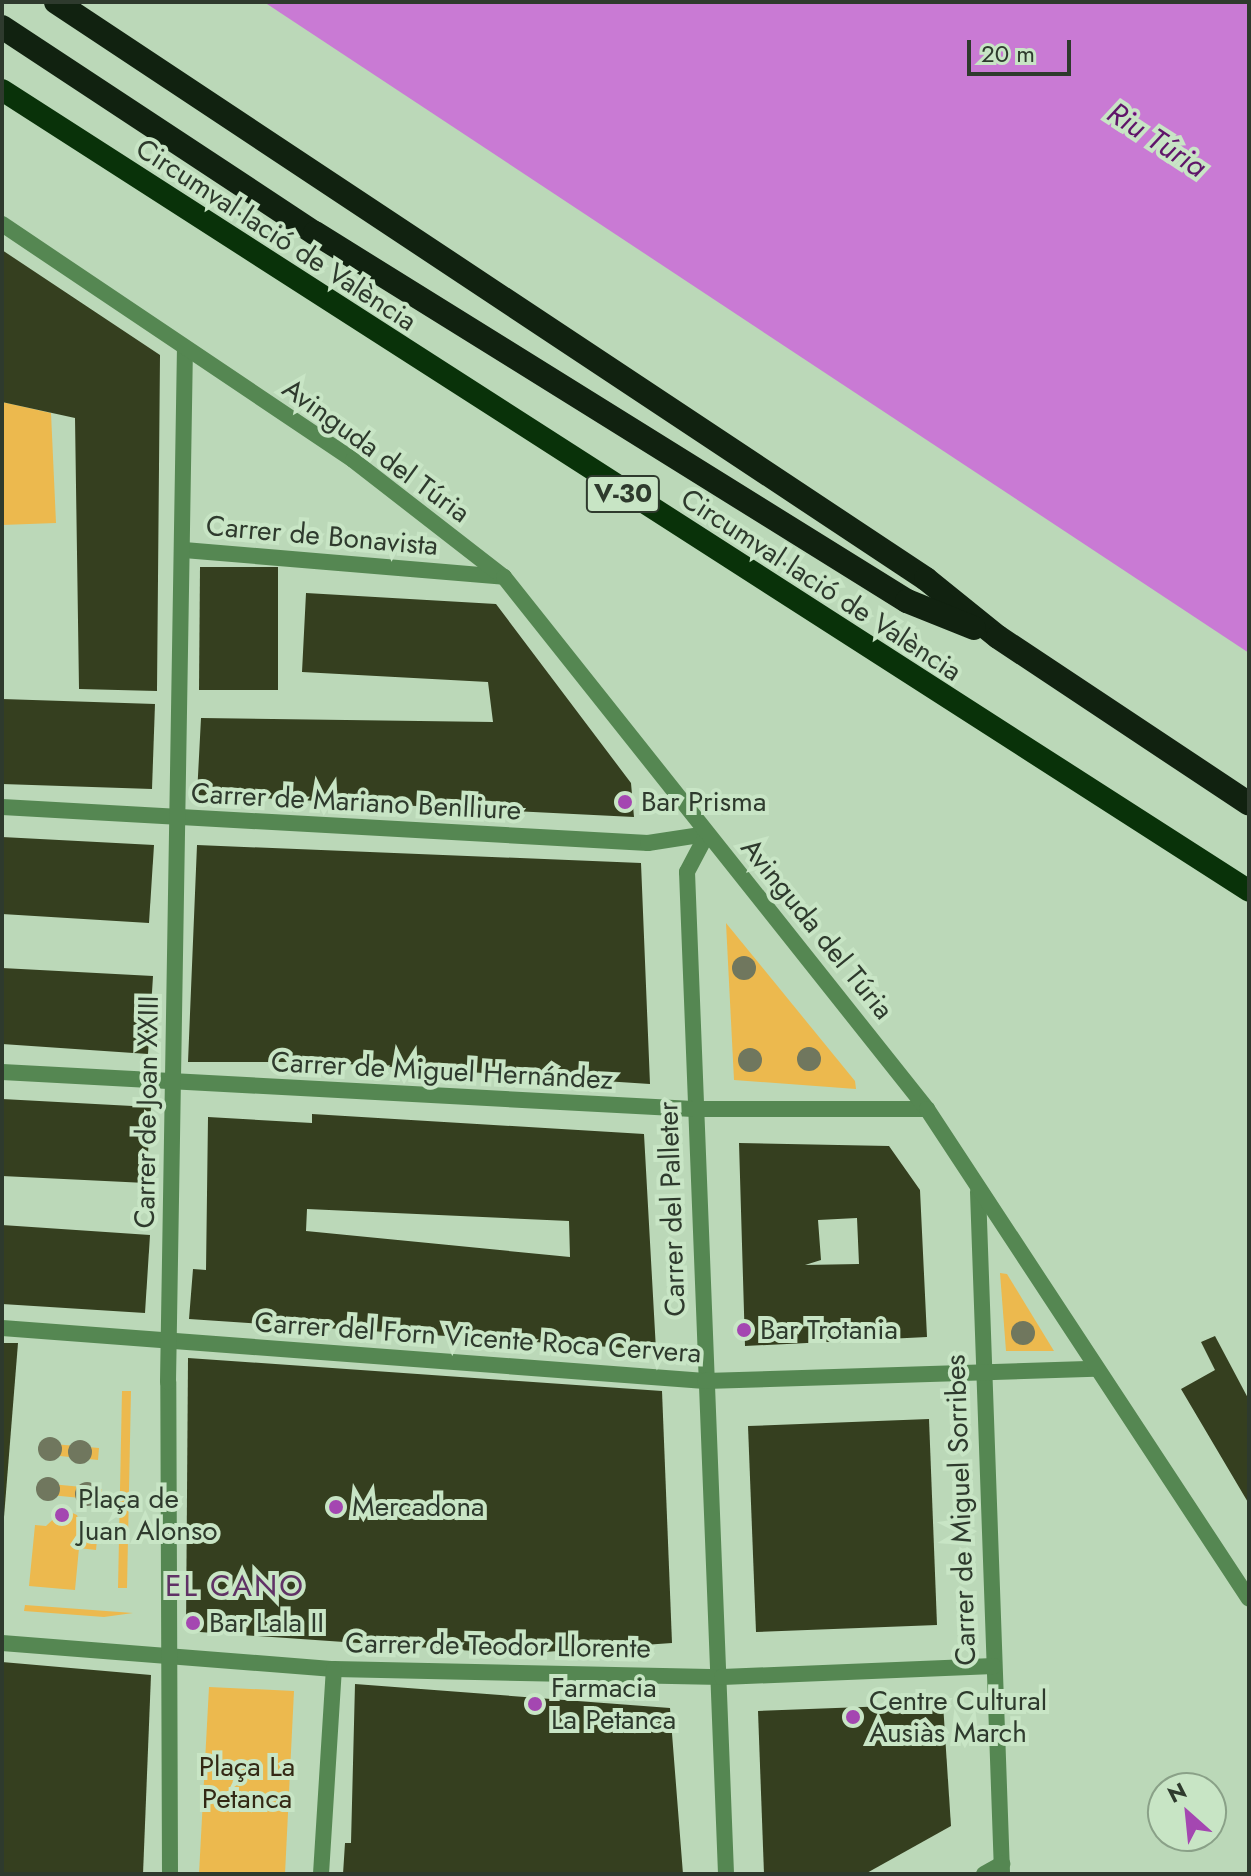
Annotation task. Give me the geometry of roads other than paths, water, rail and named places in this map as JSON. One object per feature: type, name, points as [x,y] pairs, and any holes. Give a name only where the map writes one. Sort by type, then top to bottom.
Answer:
[{"type":"highway","name":"Circumval·lació de València","points":[[56,2],[926,579],[998,637],[1249,804]]},
{"type":"highway","points":[[2,27],[315,233],[907,601],[998,637]]},
{"type":"highway","name":"Circumval·lació de València","points":[[2,90],[1249,891]]},
{"type":"street","name":"Avinguda del Túria","points":[[2,224],[185,350],[353,460],[504,577],[927,1109],[978,1192],[1249,1599]]},
{"type":"street","name":"Carrer de Joan XXIII","points":[[170,1874],[166,1660],[168,1341],[175,1084],[185,350]]},
{"type":"street","name":"Carrer de Bonavista","points":[[184,550],[504,577]]},
{"type":"street","name":"Carrer de Mariano Benlliure","points":[[2,807],[648,843],[707,834]]},
{"type":"street","name":"Carrer del Palleter","points":[[707,834],[687,872],[693,1109],[722,1677],[726,1874]]},
{"type":"street","name":"Carrer de Miguel Hernández","points":[[2,1072],[175,1084],[693,1109],[927,1109]]},
{"type":"street","name":"Carrer de Miguel Sorribes","points":[[978,1192],[981,1376],[1002,1869]]},
{"type":"street","name":"Carrer del Forn Vicente Roca Cervera","points":[[2,1328],[705,1381],[981,1376],[1095,1369]]},
{"type":"street","name":"Carrer de Teodor Llorente","points":[[2,1643],[166,1660],[334,1669],[722,1677],[994,1666]]},
{"type":"street","points":[[321,1874],[334,1669]]},
{"type":"street","points":[[984,1874],[1002,1869]]},
{"type":"water","name":"Riu Túria","points":[[264,2],[1249,2],[1249,653]]},
{"type":"place","name":"Bar Prisma","points":[[625,802]]},
{"type":"place","name":"Bar Trotania","points":[[744,1330]]},
{"type":"place","name":"Mercadona","points":[[336,1507]]},
{"type":"place","name":"Plaça de Juan Alonso","points":[[62,1515]]},
{"type":"place","name":"Bar Lala II","points":[[193,1623]]},
{"type":"place","name":"Farmacia La Petanca","points":[[535,1704]]},
{"type":"place","name":"Centre Cultural Ausiàs March","points":[[853,1717]]},
{"type":"district","name":"EL CANO","points":[[235,1586]]},
{"type":"park label","name":"Plaça La Petanca","points":[[247,1783]]}]
